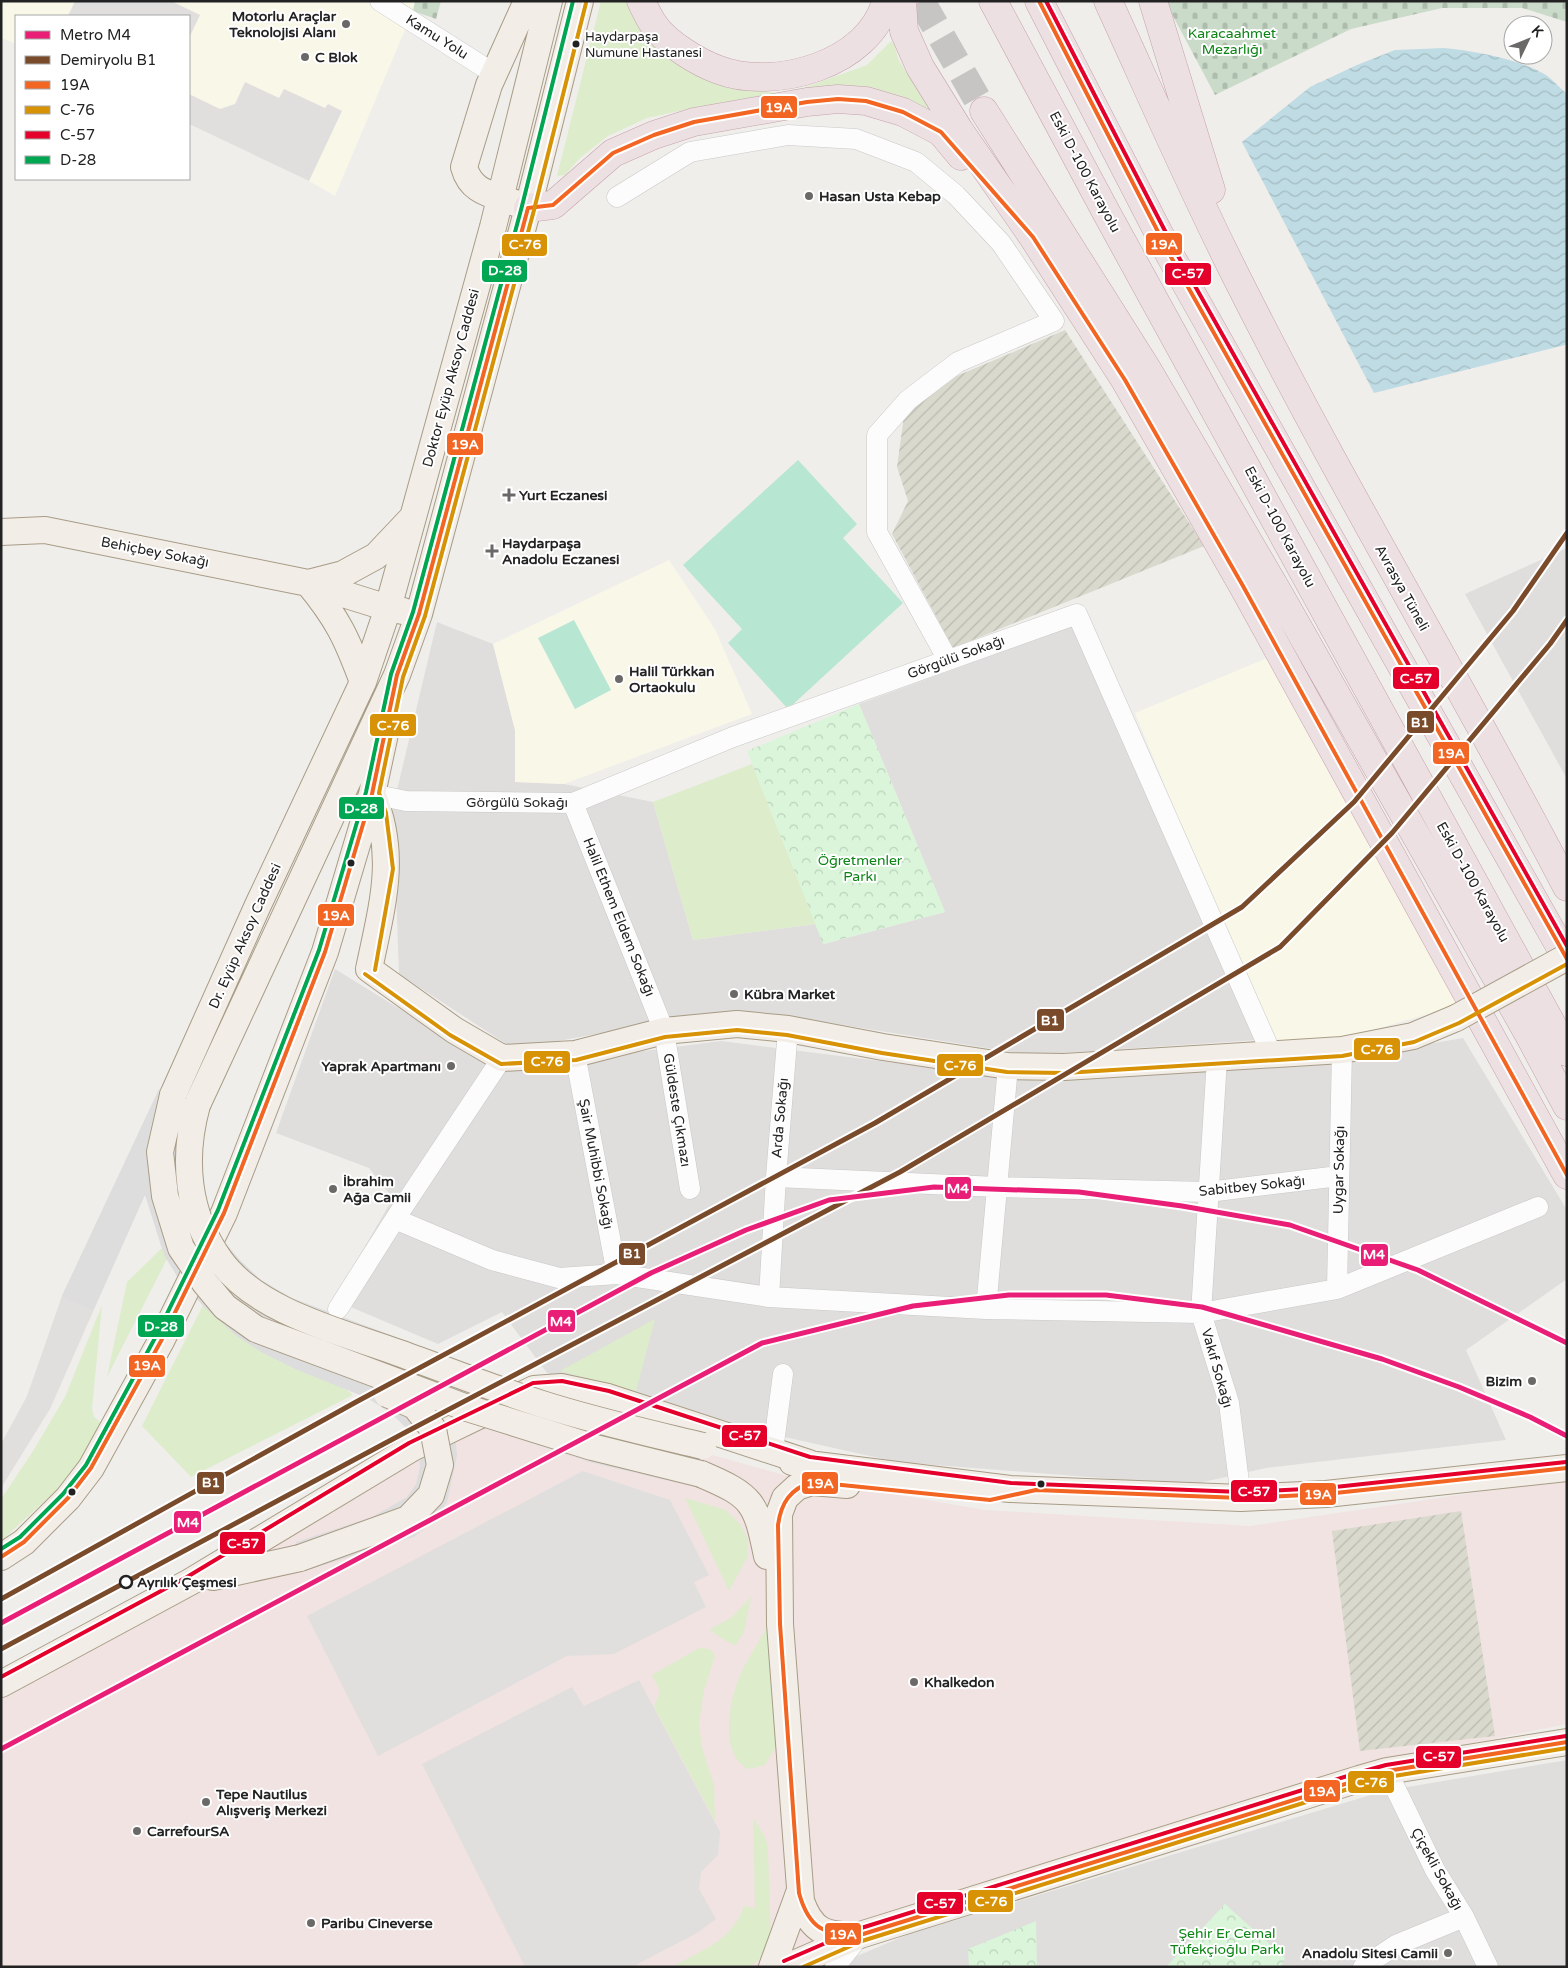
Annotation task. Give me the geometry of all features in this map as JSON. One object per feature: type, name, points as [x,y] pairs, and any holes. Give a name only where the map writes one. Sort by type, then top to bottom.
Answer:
[{"type":"highway","points":[[641,1],[654,26],[681,50],[719,70],[751,77],[783,75],[810,69],[840,58],[868,36],[886,1]]},
{"type":"highway","points":[[902,1],[904,31],[920,67],[958,130],[1033,237],[1125,380],[1244,586],[1567,1176]]},
{"type":"highway","points":[[976,1],[1106,212]]},
{"type":"highway","name":"Eski D-100 Karayolu","points":[[993,1],[1106,212],[1567,1052]]},
{"type":"highway","points":[[1039,1],[1171,257],[1567,958]]},
{"type":"highway","points":[[1108,1],[1241,287]]},
{"type":"highway","points":[[1153,1],[1241,287]]},
{"type":"highway","points":[[528,208],[553,205],[613,153],[654,135],[694,122],[807,102],[838,99],[866,101],[903,112],[941,132],[1033,237]]},
{"type":"highway","points":[[984,111],[1152,377],[1279,594],[1528,1033],[1567,1106]]},
{"type":"highway","name":"Avrasya Tüneli","points":[[1241,287],[1360,511],[1518,794],[1567,887]]},
{"type":"highway","points":[[1518,794],[1567,872]]},
{"type":"main road","points":[[527,1],[493,73],[464,166],[468,180],[477,188],[528,208]]},
{"type":"main road","name":"Doktor Eyüp Aksoy Caddesi","points":[[388,608],[500,197],[549,1]]},
{"type":"main road","name":"Dr. Eyüp Aksoy Caddesi","points":[[580,1],[528,208],[419,614],[398,675],[198,1106],[190,1132],[189,1178],[192,1200],[202,1230],[221,1262],[246,1287],[276,1306],[317,1323],[542,1404],[744,1456],[809,1464]]},
{"type":"main road","points":[[363,682],[347,638],[329,607],[308,583],[343,574],[376,556],[413,516]]},
{"type":"main road","name":"Behiçbey Sokağı","points":[[1,532],[45,530],[308,583],[388,608],[419,614]]},
{"type":"main road","name":"Dr. Eyüp Aksoy Caddesi","points":[[388,608],[363,682],[258,905],[173,1095],[160,1152],[165,1196],[171,1221],[181,1248],[205,1283],[225,1307],[256,1329],[467,1408],[592,1447],[701,1474],[729,1486],[749,1500],[761,1526],[780,1624]]},
{"type":"main road","name":"Dr. Eyüp Aksoy Caddesi","points":[[1,1556],[24,1542],[68,1498],[91,1468],[161,1341],[224,1213],[324,952],[372,794],[398,675]]},
{"type":"main road","points":[[372,794],[380,814],[387,870],[369,969],[454,1030],[502,1058],[575,1054],[664,1030],[737,1024],[788,1030],[882,1048],[1008,1066],[1064,1067],[1342,1050],[1413,1036],[1456,1018],[1567,958]]},
{"type":"main road","points":[[190,1582],[300,1558],[376,1533],[408,1519],[431,1495],[440,1465],[433,1429],[415,1406],[316,1362],[256,1329]]},
{"type":"main road","points":[[1,1684],[190,1582],[412,1448],[534,1389],[561,1387],[608,1397],[809,1464],[1010,1489],[1241,1498],[1326,1494],[1567,1468]]},
{"type":"main road","points":[[860,1935],[834,1935],[819,1930],[804,1910],[799,1893],[780,1624],[779,1514],[785,1498],[797,1487],[812,1482],[990,1500],[1036,1490]]},
{"type":"main road","points":[[787,1967],[860,1935],[1386,1771],[1567,1742]]},
{"type":"main road","points":[[772,1967],[799,1893]]},
{"type":"street","name":"Kamu Yolu","points":[[380,1],[493,73]]},
{"type":"street","points":[[616,197],[690,152],[788,135],[856,139],[916,162],[956,195],[1001,243],[1054,321],[958,362],[908,400],[877,435],[877,532],[948,660]]},
{"type":"street","name":"Görgülü Sokağı","points":[[372,794],[406,801],[573,803],[734,737],[1077,614],[1272,1055]]},
{"type":"street","name":"Halil Ethem Eldem Sokağı","points":[[573,803],[664,1030]]},
{"type":"street","name":"Güldeste Çıkmazı","points":[[664,1030],[690,1189]]},
{"type":"street","name":"Arda Sokağı","points":[[769,1297],[776,1177],[788,1030]]},
{"type":"street","name":"Uygar Sokağı","points":[[1338,1289],[1342,1050]]},
{"type":"street","name":"Şair Muhibbi Sokağı","points":[[575,1054],[616,1274]]},
{"type":"street","points":[[338,1309],[395,1219],[502,1058]]},
{"type":"street","name":"Vakıf Sokağı","points":[[1217,1059],[1201,1313],[1229,1403],[1241,1498]]},
{"type":"street","points":[[986,1308],[1008,1066]]},
{"type":"street","name":"Sabitbey Sokağı","points":[[776,1177],[997,1187],[1208,1192],[1339,1176]]},
{"type":"street","points":[[395,1219],[492,1260],[559,1278],[616,1274],[769,1297],[986,1308],[1201,1313],[1338,1289],[1538,1207]]},
{"type":"street","points":[[773,1451],[783,1374]]},
{"type":"street","name":"Çiçekli Sokağı","points":[[1386,1771],[1435,1870],[1464,1917],[1488,1967]]},
{"type":"street","points":[[1363,1967],[1396,1945],[1464,1917]]},
{"type":"street","points":[[835,1967],[860,1935]]},
{"type":"shaded area","points":[[1,1],[415,1],[413,11],[335,196],[309,181],[190,124],[190,15],[15,15],[15,44],[1,38]]},
{"type":"shaded area","points":[[75,1],[171,1],[200,15],[190,36],[190,15],[68,15]]},
{"type":"shaded area","points":[[245,82],[279,98],[284,89],[325,108],[328,104],[342,111],[309,181],[190,124],[190,94],[220,109],[235,104]]},
{"type":"shaded area","points":[[1065,330],[1204,546],[953,648],[892,534],[908,501],[897,467],[904,416],[952,378]]},
{"type":"shaded area","points":[[1567,548],[1567,779],[1465,594]]},
{"type":"shaded area","name":"Halil Türkkan Ortaokulu","points":[[669,560],[715,629],[752,714],[564,784],[515,782],[515,730],[493,644]]},
{"type":"shaded area","points":[[437,622],[493,644],[515,730],[515,782],[564,784],[653,802],[693,940],[816,924],[824,944],[945,912],[859,704],[1075,625],[1258,1040],[1031,1055],[793,1017],[679,1019],[514,1049],[399,974],[393,807]]},
{"type":"shaded area","points":[[1272,656],[1466,1003],[1327,1043],[1270,1042],[1135,713]]},
{"type":"shaded area","points":[[335,969],[499,1070],[721,1041],[1040,1081],[1314,1064],[1463,1038],[1567,1210],[1567,1279],[1466,1350],[1506,1440],[1266,1468],[1190,1485],[897,1462],[735,1426],[547,1373],[502,1312],[438,1344],[334,1300],[393,1198],[369,1168],[276,1133]]},
{"type":"shaded area","points":[[147,1115],[145,1194],[50,1409],[1,1488],[1,1444],[27,1396],[62,1296]]},
{"type":"shaded area","points":[[524,1402],[784,1475],[985,1510],[1250,1526],[1567,1479],[1567,1724],[1371,1764],[763,1967],[1,1967],[1,1680]]},
{"type":"shaded area","points":[[583,1471],[670,1500],[709,1575],[694,1582],[706,1607],[614,1654],[567,1656],[378,1756],[307,1616]]},
{"type":"shaded area","points":[[1461,1511],[1495,1736],[1360,1751],[1332,1531]]},
{"type":"shaded area","points":[[639,1680],[720,1832],[718,1855],[701,1872],[699,1889],[716,1919],[697,1933],[632,1967],[525,1967],[422,1764],[572,1687],[584,1706]]},
{"type":"shaded area","points":[[1567,1760],[1567,1967],[831,1967],[909,1934],[1384,1791]]},
{"type":"green space","points":[[415,1],[441,1],[436,19],[413,11]]},
{"type":"green space","points":[[601,1],[635,1],[746,89],[776,93],[803,88],[867,65],[891,41],[895,45],[898,59],[930,110],[894,96],[856,87],[843,87],[689,109],[647,118],[608,136],[580,158],[565,175],[557,176]]},
{"type":"green space","name":"Karacaahmet Mezarlığı","points":[[1165,1],[1567,1],[1567,22],[1553,18],[1553,15],[1544,15],[1522,8],[1442,8],[1351,29],[1215,95]]},
{"type":"green space","points":[[798,460],[857,524],[843,538],[903,603],[788,709],[728,643],[742,629],[683,565]]},
{"type":"green space","points":[[574,620],[611,690],[575,709],[538,638]]},
{"type":"green space","name":"Öğretmenler Parkı","points":[[859,704],[945,912],[823,944],[747,751]]},
{"type":"green space","points":[[752,764],[816,924],[693,940],[653,802]]},
{"type":"green space","points":[[164,1246],[170,1253],[107,1377],[127,1282]]},
{"type":"green space","points":[[102,1305],[92,1409],[94,1417],[104,1425],[65,1482],[1,1541],[1,1499],[33,1451],[65,1397]]},
{"type":"green space","points":[[203,1305],[257,1348],[294,1368],[333,1382],[353,1395],[191,1477],[142,1426]]},
{"type":"green space","points":[[655,1319],[636,1391],[560,1371]]},
{"type":"green space","points":[[685,1498],[726,1510],[740,1524],[748,1539],[748,1556],[729,1591]]},
{"type":"green space","points":[[751,1597],[744,1632],[736,1645],[709,1630],[732,1617]]},
{"type":"green space","points":[[767,1627],[775,1703],[776,1746],[765,1765],[749,1769],[733,1753],[729,1728],[730,1714],[735,1688],[742,1671]]},
{"type":"green space","points":[[699,1648],[710,1649],[715,1656],[704,1690],[699,1723],[702,1748],[714,1785],[715,1821],[654,1707],[660,1691],[652,1675]]},
{"type":"green space","points":[[753,1817],[766,1839],[768,1849],[771,1946],[758,1961],[748,1967],[672,1967],[724,1936],[739,1918],[744,1906],[755,1908]]},
{"type":"green space","name":"Şehir Er Cemal Tüfekçioğlu Parkı","points":[[1225,1904],[1285,1958],[1281,1967],[1166,1967]]},
{"type":"green space","points":[[1036,1921],[1037,1967],[969,1967],[968,1949]]},
{"type":"water","points":[[1444,48],[1503,58],[1503,65],[1525,65],[1546,75],[1567,94],[1567,343],[1374,393],[1242,142],[1310,87],[1395,50]]},
{"type":"pier","points":[[159,1089],[173,1095],[204,1130],[201,1154],[203,1198],[222,1239],[261,1280],[292,1298],[515,1382],[706,1434],[696,1487],[593,1463],[448,1416],[455,1434],[457,1456],[447,1502],[434,1521],[414,1537],[304,1571],[296,1542],[372,1517],[407,1497],[416,1484],[420,1467],[418,1452],[410,1432],[391,1413],[367,1398],[295,1369],[261,1352],[235,1335],[203,1306],[178,1278],[164,1255],[145,1195],[93,1311],[62,1296]]},
{"type":"tunnel","points":[[921,1],[984,111]]},
{"type":"metro line","name":"M4","points":[[1,1623],[651,1273],[746,1230],[829,1200],[934,1187],[1079,1192],[1182,1206],[1290,1225],[1418,1270],[1567,1343]]},
{"type":"metro line","name":"M4","points":[[1,1749],[762,1343],[913,1306],[1009,1295],[1106,1295],[1202,1307],[1382,1359],[1459,1387],[1530,1417],[1567,1436]]},
{"type":"rail line","name":"B1","points":[[1,1599],[356,1402],[875,1123],[1242,907],[1354,802],[1513,611],[1567,533]]},
{"type":"rail line","name":"B1","points":[[1,1649],[406,1432],[900,1172],[1280,947],[1392,833],[1550,644],[1567,620]]},
{"type":"transit line","name":"D-28","points":[[1,1549],[20,1537],[63,1494],[86,1465],[155,1338],[218,1210],[319,950],[366,792],[391,674],[413,612],[522,206],[573,1]]},
{"type":"transit line","name":"19A","points":[[1039,1],[1171,257],[1567,959]]},
{"type":"transit line","name":"C-57","points":[[1046,1],[1177,254],[1567,946]]},
{"type":"transit line","name":"C-76","points":[[375,970],[393,869],[386,813],[379,793],[403,677],[425,616],[534,210],[586,3]]},
{"type":"transit line","name":"19A","points":[[528,208],[553,205],[613,153],[654,135],[694,122],[807,102],[838,99],[866,101],[903,112],[941,132],[1033,237],[1125,380],[1243,586],[1567,1175]]},
{"type":"transit line","name":"19A","points":[[1,1557],[24,1542],[68,1498],[91,1468],[161,1341],[224,1213],[325,952],[372,794],[397,675],[419,614],[528,208]]},
{"type":"transit line","name":"C-76","points":[[365,974],[450,1035],[501,1064],[576,1060],[665,1037],[737,1030],[787,1035],[882,1053],[1007,1072],[1064,1073],[1342,1056],[1414,1042],[1459,1023],[1567,964]]},
{"type":"transit line","name":"C-57","points":[[1,1677],[187,1577],[409,1443],[533,1383],[562,1381],[609,1391],[810,1457],[1011,1483],[1241,1492],[1326,1488],[1566,1462]]},
{"type":"transit line","name":"19A","points":[[1567,1468],[1326,1494],[1241,1498],[1036,1490],[990,1500],[812,1482],[804,1485],[788,1498],[781,1510],[778,1525],[780,1624],[799,1893],[803,1905],[813,1922],[820,1928],[837,1934],[860,1935],[1387,1771],[1567,1742]]},
{"type":"transit line","name":"C-57","points":[[784,1961],[858,1929],[1357,1773],[1386,1765],[1566,1736]]},
{"type":"transit line","name":"C-76","points":[[803,1967],[862,1941],[1388,1777],[1567,1748]]},
{"type":"place","name":"Motorlu Araçlar Teknolojisi Alanı","points":[[346,24]]},
{"type":"place","name":"Haydarpaşa Numune Hastanesi","points":[[576,44]]},
{"type":"place","name":"C Blok","points":[[305,57]]},
{"type":"place","name":"Hasan Usta Kebap","points":[[809,196]]},
{"type":"place","name":"Yurt Eczanesi","points":[[509,495]]},
{"type":"place","name":"Haydarpaşa Anadolu Eczanesi","points":[[492,551]]},
{"type":"place","name":"Halil Türkkan Ortaokulu","points":[[619,679]]},
{"type":"place","name":"Kübra Market","points":[[734,994]]},
{"type":"place","name":"Yaprak Apartmanı","points":[[451,1066]]},
{"type":"place","name":"İbrahim Ağa Camii","points":[[333,1189]]},
{"type":"place","name":"Bizim","points":[[1532,1381]]},
{"type":"place","name":"Ayrılık Çeşmesi","points":[[126,1582]]},
{"type":"place","name":"Khalkedon","points":[[914,1682]]},
{"type":"place","name":"Tepe Nautilus Alışveriş Merkezi","points":[[206,1802]]},
{"type":"place","name":"CarrefourSA","points":[[137,1831]]},
{"type":"place","name":"Paribu Cineverse","points":[[311,1923]]},
{"type":"place","name":"Anadolu Sitesi Camii","points":[[1448,1953]]}]
